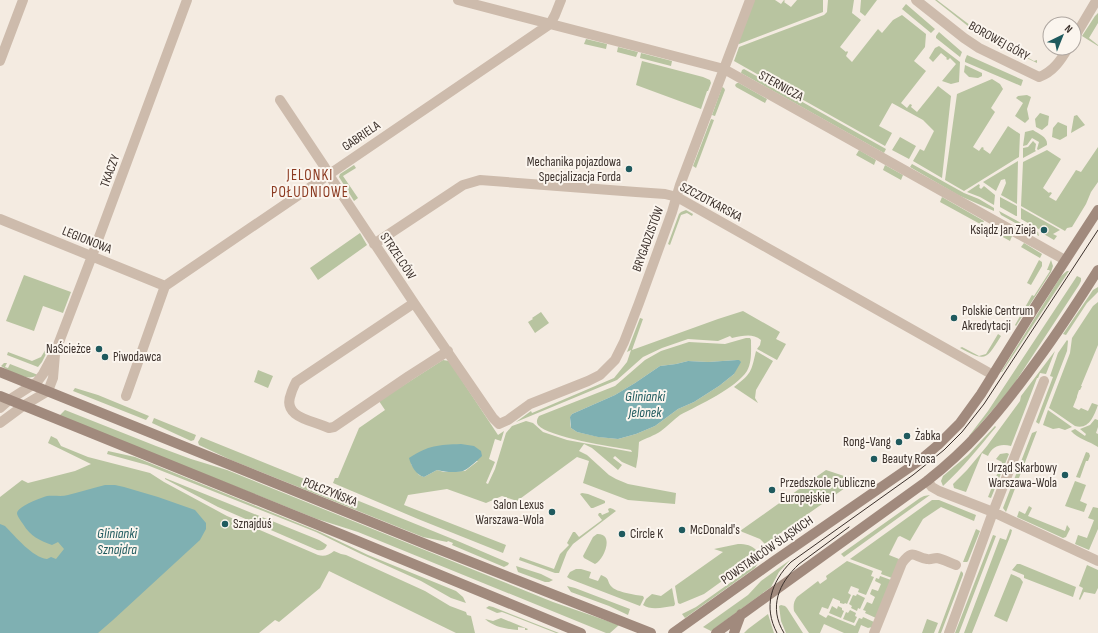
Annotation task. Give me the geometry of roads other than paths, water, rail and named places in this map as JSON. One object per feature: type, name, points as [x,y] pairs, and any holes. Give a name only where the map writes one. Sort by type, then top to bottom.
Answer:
[{"type":"main road","name":"POWSTAŃCÓW ŚLĄSKICH","points":[[673,633],[926,455],[938,445],[960,423],[981,394],[1098,210]]},
{"type":"main road","points":[[716,633],[927,481],[966,448],[1002,408],[1097,275]]},
{"type":"main road","name":"POŁCZYŃSKA","points":[[0,372],[428,545],[651,633]]},
{"type":"main road","points":[[4,398],[358,541],[580,633]]},
{"type":"main road","points":[[734,633],[741,614]]},
{"type":"street","points":[[0,62],[23,0]]},
{"type":"street","name":"TKACZY","points":[[0,408],[4,398],[37,382],[56,350],[188,0]]},
{"type":"street","name":"STERNICZA","points":[[458,0],[724,69],[1065,260]]},
{"type":"street","points":[[550,24],[561,0]]},
{"type":"street","name":"BRYGADZISTÓW","points":[[499,424],[508,420],[530,404],[588,381],[603,372],[615,360],[624,342],[639,303],[750,0]]},
{"type":"street","name":"BOROWEJ GÓRY","points":[[916,0],[979,48],[1039,77],[1052,70],[1063,56]]},
{"type":"street","points":[[1082,25],[1096,1]]},
{"type":"street","name":"GABRIELA","points":[[165,286],[550,24]]},
{"type":"street","name":"STRZELCÓW","points":[[280,100],[374,244],[493,418],[499,424]]},
{"type":"street","name":"SZCZOTKARSKA","points":[[374,244],[463,185],[480,180],[666,194],[677,197],[993,375]]},
{"type":"street","name":"LEGIONOWA","points":[[0,219],[165,286]]},
{"type":"street","points":[[126,396],[165,286]]},
{"type":"street","points":[[414,303],[296,382],[289,399],[291,410],[297,416],[329,428],[334,427],[448,351]]},
{"type":"street","name":"TKACZY","points":[[48,391],[53,378],[56,350]]},
{"type":"street","points":[[949,633],[993,512],[1044,381]]},
{"type":"street","points":[[0,423],[23,406],[48,391]]},
{"type":"street","points":[[927,481],[932,487],[940,491],[993,512],[1098,561]]},
{"type":"street","points":[[874,633],[902,563],[907,557],[913,554],[926,559],[935,558],[956,565]]},
{"type":"water","name":"Glinianki Jelonek","points":[[739,360],[741,362],[734,374],[719,386],[694,402],[678,409],[655,426],[636,434],[618,439],[598,437],[577,432],[571,428],[570,417],[572,414],[615,395],[660,366],[688,361],[708,362]]},
{"type":"water","points":[[461,444],[474,446],[481,451],[482,456],[463,471],[450,472],[437,470],[424,477],[416,472],[409,458],[428,448],[440,445]]},
{"type":"water","name":"Glinianki Sznajdra","points":[[105,485],[124,487],[195,510],[206,523],[206,529],[200,540],[98,633],[0,633],[0,524],[5,526],[24,546],[36,555],[47,559],[51,557],[56,559],[64,549],[58,542],[52,545],[39,540],[32,535],[18,517],[18,510],[47,496],[65,496]]},
{"type":"tram line","points":[[777,633],[770,614],[770,604],[774,586],[784,570],[791,562],[913,475],[944,450],[962,432],[984,404],[1098,230]]},
{"type":"tram line","points":[[784,633],[779,623],[776,605],[781,587],[799,564],[849,527]]},
{"type":"place","name":"Mechanika pojazdowa Specjalizacja Forda","points":[[629,169]]},
{"type":"place","name":"Ksiądz Jan Zieja","points":[[1044,230]]},
{"type":"place","name":"Polskie Centrum Akredytacji","points":[[954,318]]},
{"type":"place","name":"NaŚcieżce","points":[[99,349]]},
{"type":"place","name":"Piwodawca","points":[[105,357]]},
{"type":"place","name":"Żabka","points":[[907,436]]},
{"type":"place","name":"Rong-Vang","points":[[899,442]]},
{"type":"place","name":"Beauty Rosa","points":[[874,459]]},
{"type":"place","name":"Urząd Skarbowy Warszawa-Wola","points":[[1065,475]]},
{"type":"place","name":"Przedszkole Publiczne Europejskie I","points":[[772,490]]},
{"type":"place","name":"Salon Lexus Warszawa-Wola","points":[[552,512]]},
{"type":"place","name":"Sznajduś","points":[[225,524]]},
{"type":"place","name":"McDonald's","points":[[682,530]]},
{"type":"place","name":"Circle K","points":[[622,534]]},
{"type":"district","name":"JELONKI POŁUDNIOWE","points":[[310,184]]}]
